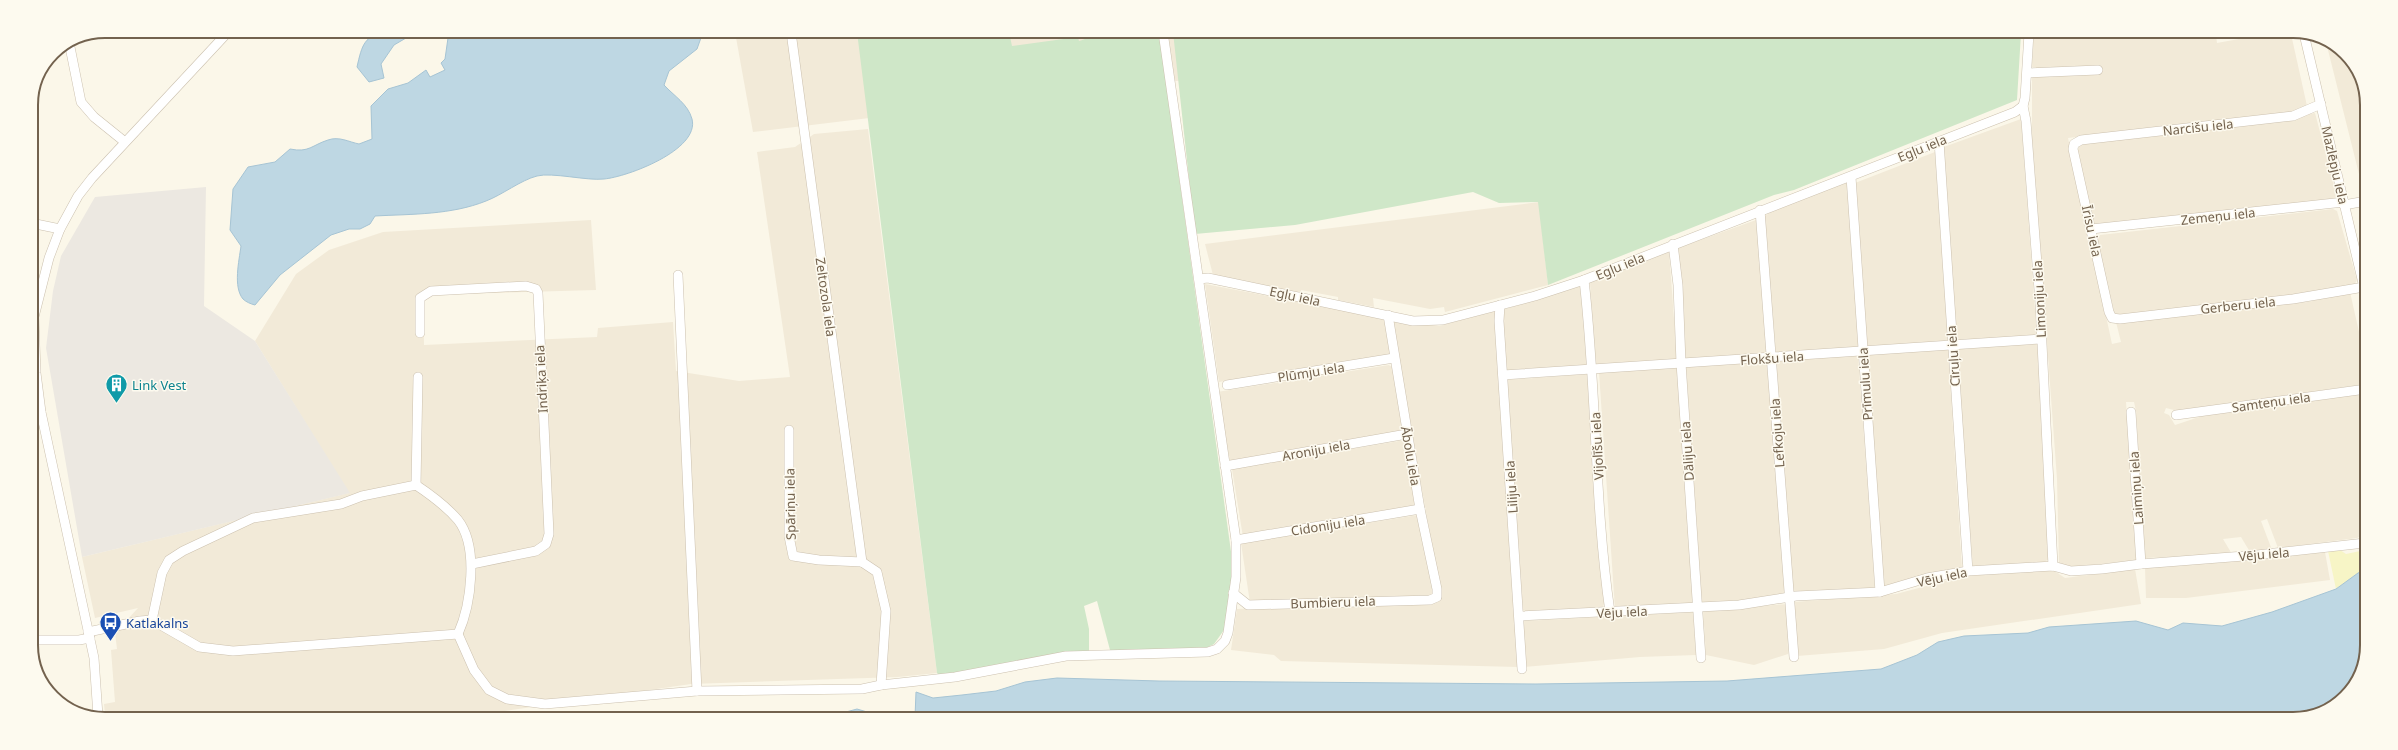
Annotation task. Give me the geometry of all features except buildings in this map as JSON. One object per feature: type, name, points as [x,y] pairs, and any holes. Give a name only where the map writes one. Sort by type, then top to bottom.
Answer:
[{"type":"street","points":[[38,299],[42,281],[60,229],[78,196],[125,142],[222,38]]},
{"type":"street","name":"Zeltozola iela","points":[[792,38],[862,562]]},
{"type":"street","points":[[458,634],[481,682],[498,695],[523,703],[580,702],[697,691],[847,690],[881,685],[955,678],[1066,656],[1195,653],[1217,649],[1225,641],[1228,633],[1237,562],[1236,540],[1164,38]]},
{"type":"street","name":"Limoniju iela","points":[[2029,38],[2027,73],[2022,106],[2026,129],[2041,339],[2054,566]]},
{"type":"street","name":"Mazlēpju iela","points":[[2305,39],[2360,269]]},
{"type":"street","points":[[71,47],[81,102],[94,117],[125,142]]},
{"type":"street","points":[[2027,73],[2098,70]]},
{"type":"street","name":"Narcišu iela","points":[[2074,144],[2081,140],[2293,116],[2321,104]]},
{"type":"street","name":"Egļu iela","points":[[1199,279],[1208,278],[1413,321],[1432,322],[1500,305],[1584,280],[1760,210],[1851,177],[2015,112],[2022,106]]},
{"type":"street","name":"Cīruļu iela","points":[[1939,141],[1968,571]]},
{"type":"street","name":"Īrisu iela","points":[[2074,144],[2073,149],[2092,229],[2109,312],[2112,318]]},
{"type":"street","name":"Prīmulu iela","points":[[1851,177],[1880,592]]},
{"type":"street","name":"Zemeņu iela","points":[[2092,229],[2360,202]]},
{"type":"street","name":"Lefkoju iela","points":[[1760,210],[1794,657]]},
{"type":"street","points":[[38,224],[60,229]]},
{"type":"street","name":"Dāliju iela","points":[[1673,244],[1678,285],[1681,363],[1701,658]]},
{"type":"street","points":[[678,275],[680,354],[697,691]]},
{"type":"street","name":"Vijolīšu iela","points":[[1584,280],[1592,369],[1604,571],[1610,612]]},
{"type":"street","name":"Indriķa iela","points":[[420,333],[420,298],[431,291],[526,286],[536,288],[538,293],[549,522],[548,539],[546,544],[536,551],[472,564]]},
{"type":"street","name":"Gerberu iela","points":[[2112,318],[2293,299],[2360,287]]},
{"type":"street","name":"Liliju iela","points":[[1500,305],[1499,322],[1520,616],[1522,669]]},
{"type":"street","name":"Ābolu iela","points":[[1388,315],[1420,509],[1437,589],[1436,597]]},
{"type":"street","name":"Flokšu iela","points":[[1503,375],[2041,339]]},
{"type":"street","name":"Plūmju iela","points":[[1227,386],[1394,358]]},
{"type":"street","points":[[416,485],[418,377]]},
{"type":"street","points":[[38,389],[41,412],[94,658],[98,711]]},
{"type":"street","name":"Samteņu iela","points":[[2176,414],[2360,390]]},
{"type":"street","name":"Laimiņu iela","points":[[2131,412],[2141,564]]},
{"type":"street","name":"Spāriņu iela","points":[[789,430],[789,536],[793,556],[819,560],[862,562]]},
{"type":"street","name":"Aroniju iela","points":[[1225,466],[1407,434]]},
{"type":"street","points":[[152,620],[162,573],[169,560],[183,551],[254,518],[341,504],[362,496],[416,485],[439,501],[459,521],[468,545],[472,564],[464,621],[458,634]]},
{"type":"street","name":"Cidoniju iela","points":[[1236,540],[1420,509]]},
{"type":"street","name":"Vēju iela","points":[[1520,616],[1739,605],[1790,597],[1880,592],[1927,578],[1968,571],[2054,566],[2071,571],[2257,555],[2360,544]]},
{"type":"street","points":[[862,562],[877,572],[886,611],[881,685]]},
{"type":"street","name":"Bumbieru iela","points":[[1233,594],[1248,605],[1430,600],[1436,597]]},
{"type":"street","points":[[38,640],[79,640],[89,635],[140,621],[152,620],[168,628],[192,644],[217,650],[366,642],[458,634]]},
{"type":"shaded area","points":[[736,38],[1340,38],[1343,61],[753,132]]},
{"type":"shaded area","points":[[2034,38],[2216,38],[2217,43],[2244,38],[2292,38],[2307,106],[2290,113],[2068,138],[2112,344],[2121,342],[2116,322],[2252,306],[2308,302],[2350,292],[2360,336],[2360,385],[2178,411],[2166,408],[2164,413],[2169,415],[2175,425],[2205,415],[2360,394],[2360,536],[2278,548],[2267,519],[2261,521],[2272,550],[2250,552],[2241,537],[2223,539],[2232,554],[2145,558],[2136,411],[2134,402],[2126,402],[2137,560],[2073,567],[2059,563],[2057,479],[2032,139],[2032,76],[2102,72],[2102,68],[2037,71],[2036,67],[2032,67]]},
{"type":"shaded area","points":[[2327,48],[2337,55],[2349,68],[2359,92],[2360,178]]},
{"type":"shaded area","points":[[2315,113],[2337,196],[2333,200],[2097,225],[2093,221],[2077,153],[2080,144],[2208,131]]},
{"type":"shaded area","points":[[2021,119],[2037,337],[1955,343],[1941,148]]},
{"type":"shaded area","points":[[868,129],[937,673],[898,677],[691,684],[498,712],[105,712],[104,704],[115,702],[111,650],[117,649],[115,633],[138,608],[95,618],[82,557],[349,493],[255,341],[296,274],[329,250],[383,232],[591,220],[596,290],[423,295],[424,345],[597,337],[598,328],[673,322],[676,371],[739,381],[790,377],[757,152],[795,147],[814,134]]},
{"type":"shaded area","points":[[1935,152],[1948,339],[1942,343],[1866,348],[1855,183]]},
{"type":"shaded area","points":[[1848,182],[1859,350],[1776,355],[1764,217],[1771,211]]},
{"type":"shaded area","points":[[206,187],[204,306],[255,341],[350,493],[82,557],[46,348],[53,291],[61,256],[95,197]]},
{"type":"shaded area","points":[[1539,202],[1548,285],[1445,312],[1444,307],[1430,309],[1373,298],[1374,307],[1338,300],[1338,297],[1301,290],[1301,293],[1213,275],[1205,244]]},
{"type":"shaded area","points":[[2333,209],[2337,211],[2357,280],[2353,287],[2315,294],[2118,315],[2114,312],[2097,240],[2100,235]]},
{"type":"shaded area","points":[[1756,220],[1769,354],[1685,360],[1678,248]]},
{"type":"shaded area","points":[[1669,251],[1677,360],[1594,367],[1590,282]]},
{"type":"shaded area","points":[[1205,284],[1385,318],[1390,355],[1219,382]]},
{"type":"shaded area","points":[[1581,286],[1589,366],[1505,373],[1502,310]]},
{"type":"shaded area","points":[[1495,311],[1518,667],[1281,661],[1274,655],[1231,650],[1237,609],[1437,601],[1441,596],[1392,322],[1395,320],[1439,326]]},
{"type":"shaded area","points":[[2038,342],[2049,559],[2043,563],[1973,567],[1955,349]]},
{"type":"shaded area","points":[[1948,349],[1962,569],[1884,586],[1867,355]]},
{"type":"shaded area","points":[[1858,355],[1875,590],[1793,592],[1775,365],[1778,360]]},
{"type":"shaded area","points":[[1766,362],[1770,367],[1785,594],[1783,597],[1702,604],[1686,367]]},
{"type":"shaded area","points":[[1389,365],[1393,368],[1403,433],[1230,461],[1217,392]]},
{"type":"shaded area","points":[[1677,367],[1693,601],[1692,604],[1615,609],[1599,372]]},
{"type":"shaded area","points":[[1588,374],[1605,602],[1601,611],[1526,613],[1523,610],[1506,380]]},
{"type":"shaded area","points":[[1405,440],[1417,507],[1243,537],[1232,469]]},
{"type":"shaded area","points":[[1418,515],[1434,594],[1429,597],[1250,603],[1241,543]]},
{"type":"shaded area","points":[[2325,552],[2330,580],[2186,598],[2146,598],[2145,568],[2253,560]]},
{"type":"shaded area","points":[[2135,569],[2141,604],[1942,633],[1884,649],[1797,656],[1794,602],[1896,594],[1964,576],[2053,570],[2065,578]]},
{"type":"shaded area","points":[[1787,604],[1788,654],[1754,665],[1706,655],[1703,611]]},
{"type":"shaded area","points":[[1693,612],[1696,655],[1640,657],[1524,667],[1524,621]]},
{"type":"green space","points":[[858,38],[1010,38],[1012,46],[1071,38],[1078,38],[1079,41],[1087,38],[1160,38],[1233,566],[1224,630],[1214,644],[1202,650],[1110,650],[1097,601],[1084,606],[1089,629],[1089,651],[1029,659],[941,677],[937,673]]},
{"type":"green space","points":[[1174,38],[2021,38],[2017,100],[1794,190],[1774,195],[1548,285],[1538,202],[1499,203],[1473,192],[1295,225],[1195,234]]},
{"type":"sand","points":[[2340,550],[2346,554],[2360,551],[2360,572],[2336,589],[2328,551]]},
{"type":"water","points":[[369,38],[406,38],[394,45],[381,64],[384,78],[369,82],[357,67],[365,42]]},
{"type":"water","points":[[448,38],[701,38],[697,49],[669,71],[664,85],[680,100],[692,119],[691,130],[685,141],[674,151],[660,160],[629,173],[604,179],[588,179],[551,175],[537,176],[486,201],[459,209],[431,213],[375,216],[370,224],[360,229],[349,229],[331,235],[280,275],[255,305],[244,300],[240,294],[237,281],[241,246],[230,230],[233,189],[248,167],[275,162],[290,149],[302,150],[332,139],[340,139],[359,144],[372,139],[371,106],[388,89],[408,83],[426,70],[430,77],[445,70],[441,63],[445,59]]},
{"type":"water","points":[[2360,572],[2360,645],[2358,662],[2355,670],[2349,682],[2334,698],[2314,708],[2293,712],[915,712],[916,692],[933,698],[996,691],[1025,682],[1057,678],[1159,681],[1536,684],[1727,681],[1881,669],[1917,655],[1938,642],[1964,636],[2028,633],[2049,627],[2136,621],[2168,630],[2183,623],[2222,626],[2272,612],[2336,589]]},
{"type":"water","points":[[857,709],[867,712],[846,712]]},
{"type":"place","name":"Link Vest","points":[[117,404]]},
{"type":"place","name":"Katlakalns","points":[[110,642]]}]
